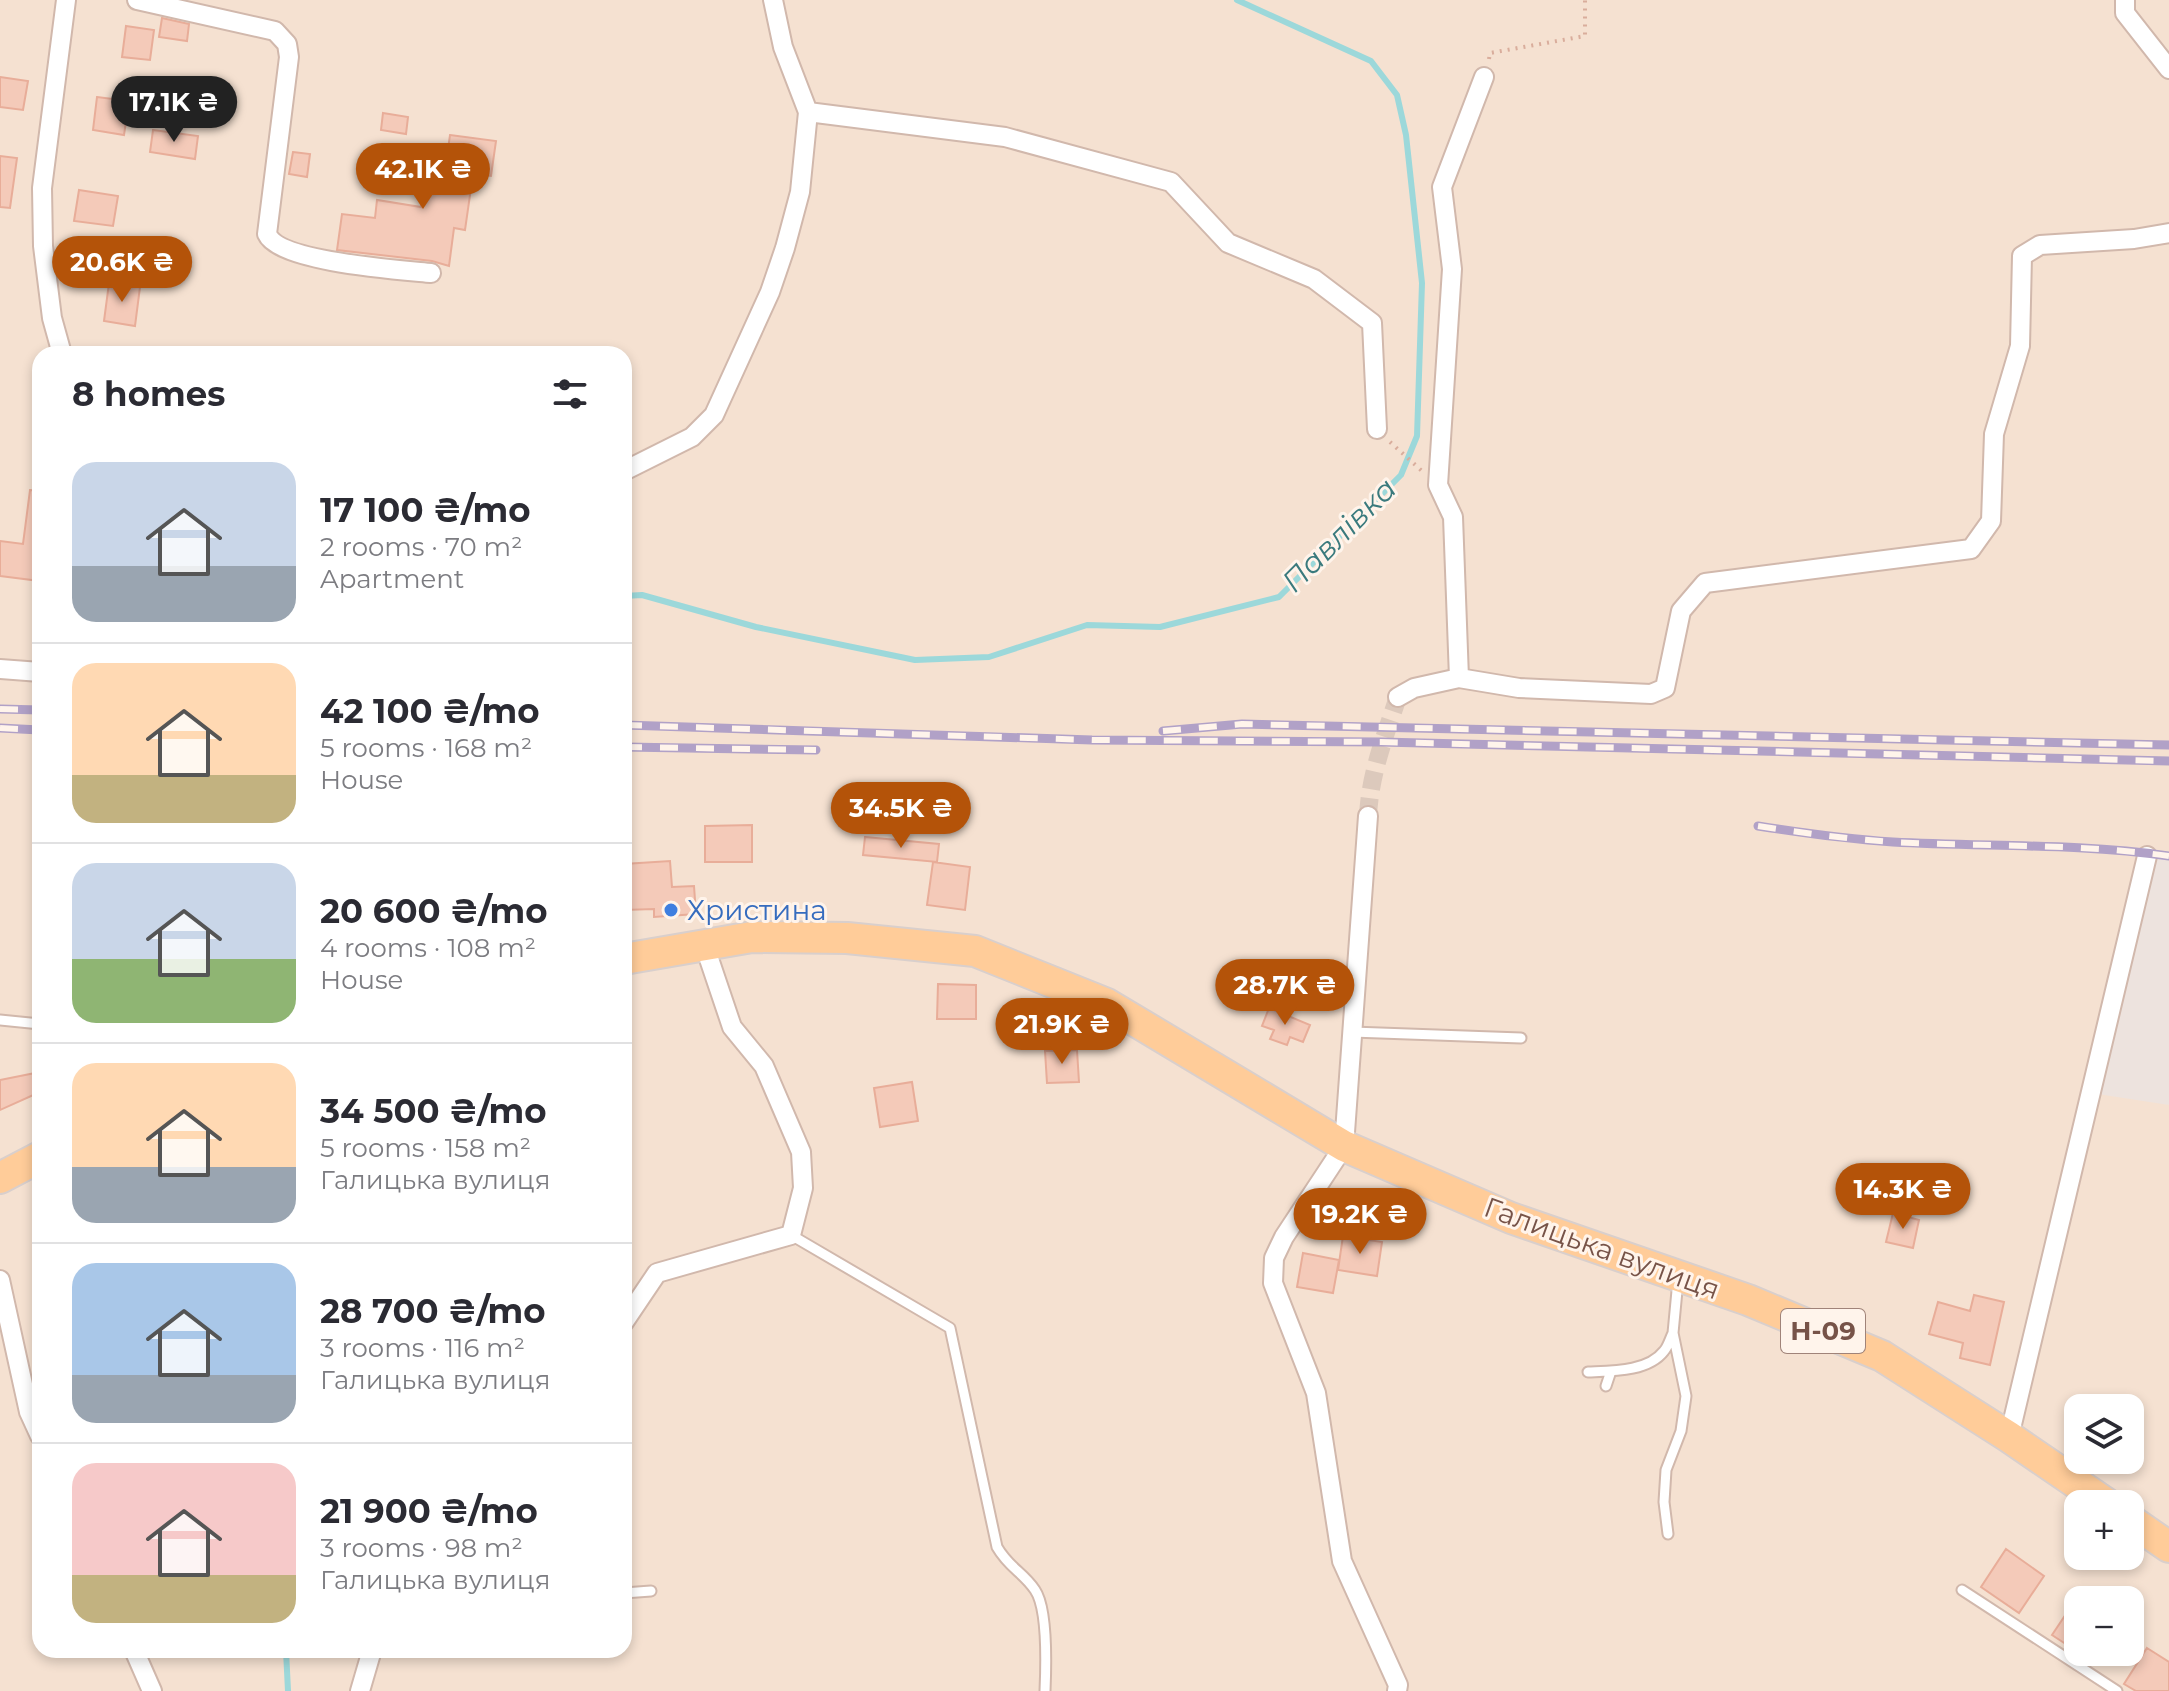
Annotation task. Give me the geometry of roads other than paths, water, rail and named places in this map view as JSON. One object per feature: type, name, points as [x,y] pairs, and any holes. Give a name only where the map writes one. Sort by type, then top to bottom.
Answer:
[{"type":"main road","name":"Галицька вулиця","points":[[632,958],[752,937],[847,938],[975,951],[1107,1004],[1344,1146],[1511,1218],[1748,1300],[1882,1356],[2087,1490]]},
{"type":"main road","points":[[0,1178],[32,1161]]},
{"type":"main road","points":[[2144,1530],[2169,1547]]},
{"type":"street","points":[[60,346],[52,318],[43,246],[42,188],[66,0]]},
{"type":"street","points":[[137,0],[275,31],[287,44],[289,57],[267,234],[273,243],[331,262],[431,273]]},
{"type":"street","points":[[632,467],[692,437],[714,415],[770,292],[785,248],[800,192],[808,112],[783,47],[773,0]]},
{"type":"street","points":[[2125,0],[2125,13],[2169,69]]},
{"type":"street","points":[[1459,678],[1458,580],[1453,517],[1438,485],[1452,269],[1442,187],[1484,77]]},
{"type":"street","points":[[808,112],[1005,137],[1171,182],[1228,243],[1314,279],[1372,323],[1382,434]]},
{"type":"street","points":[[1398,697],[1414,688],[1459,678],[1519,688],[1651,694],[1665,688],[1681,611],[1705,583],[1971,549],[1991,521],[1994,434],[2020,346],[2022,256],[2040,245],[2134,239],[2169,233]]},
{"type":"street","points":[[0,669],[32,671]]},
{"type":"street","points":[[1368,816],[1344,1146],[1284,1237],[1274,1258],[1273,1283],[1316,1393],[1342,1561],[1398,1685],[1397,1691]]},
{"type":"street","points":[[2009,1437],[2147,856]]},
{"type":"street","points":[[632,1310],[657,1273],[791,1235],[803,1188],[801,1152],[764,1066],[732,1027],[704,944]]},
{"type":"street","points":[[0,1280],[32,1419]]},
{"type":"street","points":[[138,1658],[152,1691]]},
{"type":"street","points":[[360,1691],[370,1658]]},
{"type":"lane","points":[[0,1020],[32,1023]]},
{"type":"lane","points":[[1352,1032],[1521,1038]]},
{"type":"lane","points":[[791,1235],[950,1328],[997,1547],[1006,1563],[1036,1591],[1041,1606],[1047,1661],[1045,1691]]},
{"type":"lane","points":[[1668,1534],[1664,1502],[1666,1470],[1681,1431],[1686,1396],[1673,1333],[1678,1276]]},
{"type":"lane","points":[[1588,1372],[1611,1371],[1645,1363],[1664,1353],[1673,1333]]},
{"type":"lane","points":[[1606,1386],[1611,1371]]},
{"type":"lane","points":[[1962,1590],[2117,1691]]},
{"type":"lane","points":[[632,1592],[651,1591]]},
{"type":"waterway","name":"Павлівка","points":[[632,596],[642,595],[756,627],[915,660],[989,657],[1087,625],[1160,627],[1279,597],[1401,475],[1417,436],[1422,283],[1406,135],[1397,95],[1371,61],[1237,0]]},
{"type":"waterway","name":"Павлівка","points":[[286,1658],[288,1691]]},
{"type":"tunnel","points":[[1368,816],[1375,770],[1398,697]]},
{"type":"railway","points":[[0,709],[32,710]]},
{"type":"railway","points":[[1163,731],[1242,724],[2169,745]]},
{"type":"railway","points":[[632,725],[1092,740],[1381,742],[2169,761]]},
{"type":"railway","points":[[0,728],[32,730]]},
{"type":"railway","points":[[632,747],[816,750]]},
{"type":"railway","points":[[1758,826],[1893,842],[2066,847],[2169,856]]},
{"type":"place","name":"Христина","points":[[671,910]]}]
